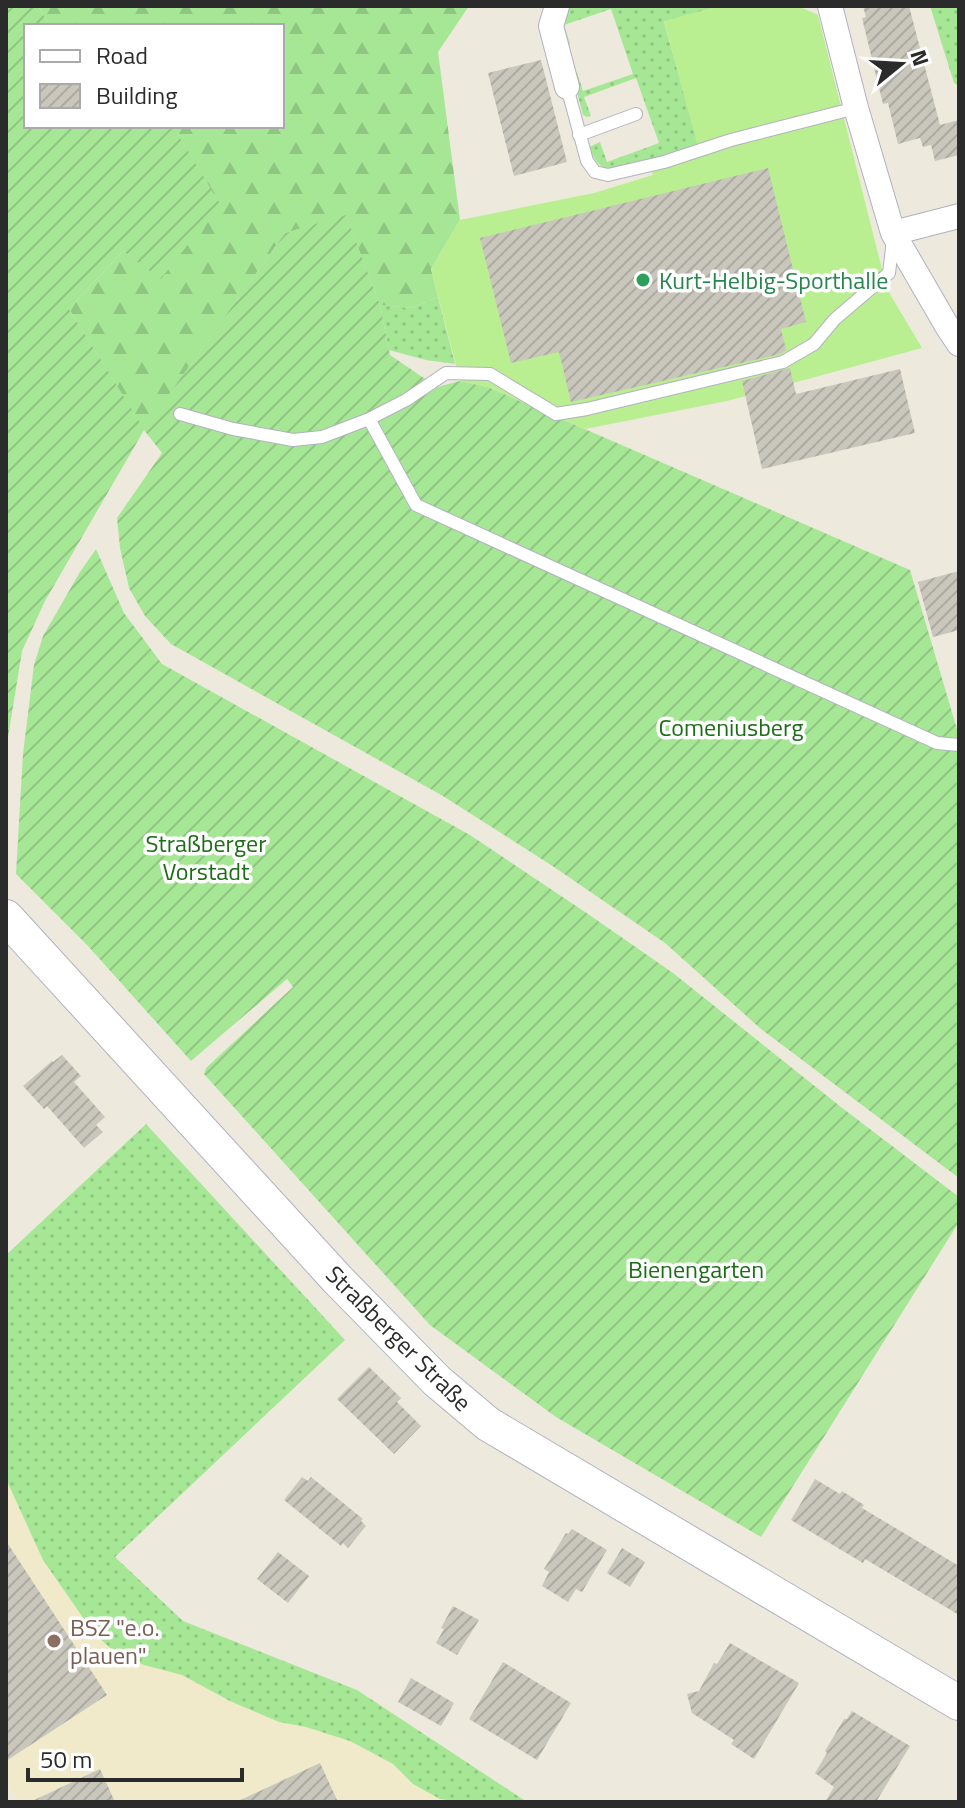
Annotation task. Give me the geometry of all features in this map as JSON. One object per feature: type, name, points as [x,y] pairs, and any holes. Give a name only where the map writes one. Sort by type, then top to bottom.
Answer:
[{"type":"main road","name":"Straßberger Straße","points":[[6,917],[338,1280],[437,1381],[488,1424],[959,1703]]},
{"type":"street","points":[[557,6],[551,26],[567,87]]},
{"type":"street","points":[[830,6],[893,233],[959,344]]},
{"type":"street","points":[[893,233],[959,216]]},
{"type":"lane","points":[[567,87],[587,161],[595,172],[608,175],[856,108]]},
{"type":"lane","points":[[579,135],[636,114]]},
{"type":"lane","points":[[180,414],[233,429],[293,440],[322,437],[369,419],[406,400],[446,373],[490,374],[556,414],[783,362],[814,344],[835,319],[889,273],[893,233]]},
{"type":"lane","points":[[369,419],[416,505],[937,743],[959,745]]},
{"type":"shaded area","name":"BSZ \"e.o. plauen\"","points":[[6,1479],[43,1560],[144,1665],[182,1675],[230,1701],[279,1722],[350,1741],[393,1764],[413,1784],[440,1799],[464,1802],[19,1802],[6,1782]]},
{"type":"green space","name":"Comeniusberg","points":[[6,6],[38,6],[49,24],[24,24],[24,128],[174,128],[220,204],[161,279],[123,251],[69,309],[144,429],[285,233],[346,215],[380,305],[390,355],[437,387],[460,381],[488,387],[910,570],[959,736],[959,1178],[761,1029],[665,943],[554,867],[443,796],[171,644],[145,616],[129,588],[120,548],[117,518],[162,453],[144,430],[45,601],[22,651],[6,750]]},
{"type":"green space","points":[[38,6],[469,6],[438,52],[460,220],[431,269],[438,297],[412,308],[380,305],[346,216],[285,233],[144,430],[69,309],[123,251],[161,278],[219,204],[174,128],[284,128],[284,24],[49,24]]},
{"type":"green space","points":[[565,6],[720,6],[664,22],[699,147],[614,169],[598,163],[589,147],[600,142],[607,162],[659,143],[636,78],[584,97],[591,116],[583,115],[572,73],[577,72],[583,91],[633,74],[611,9],[564,25],[570,44],[566,45],[561,26]]},
{"type":"green space","points":[[720,6],[798,6],[818,15],[887,289],[922,348],[727,401],[585,429],[488,387],[460,381],[431,269],[460,220],[594,193],[653,175],[648,160],[698,147],[664,21]]},
{"type":"green space","points":[[930,6],[959,6],[959,86],[954,83]]},
{"type":"green space","points":[[438,297],[455,364],[389,350],[380,305],[412,308]]},
{"type":"green space","points":[[96,549],[124,613],[162,664],[470,835],[673,973],[959,1197],[959,1222],[761,1537],[556,1417],[430,1325],[204,1074],[206,1068],[293,987],[287,979],[191,1061],[88,946],[16,874],[23,754],[34,665],[43,636]]},
{"type":"green space","points":[[146,1124],[345,1340],[115,1557],[183,1621],[357,1690],[527,1802],[440,1799],[413,1784],[393,1764],[350,1741],[279,1722],[230,1701],[182,1675],[144,1665],[111,1649],[93,1632],[43,1560],[6,1479],[6,1255]]},
{"type":"building","points":[[863,6],[909,6],[940,125],[959,120],[959,155],[935,161],[931,145],[923,147],[920,138],[898,144],[888,103],[883,104],[862,18],[866,17]]},
{"type":"building","points":[[541,60],[567,162],[514,176],[488,73]]},
{"type":"building","name":"Kurt-Helbig-Sporthalle","points":[[768,168],[806,322],[781,329],[786,350],[780,354],[571,402],[559,352],[511,363],[480,238]]},
{"type":"building","points":[[790,368],[796,394],[900,369],[915,433],[762,469],[742,381]]},
{"type":"building","points":[[959,571],[959,630],[933,637],[918,582]]},
{"type":"building","points":[[62,1055],[81,1076],[74,1082],[105,1117],[96,1125],[103,1132],[84,1148],[47,1106],[44,1109],[23,1086]]},
{"type":"building","points":[[369,1367],[401,1398],[397,1402],[421,1426],[394,1454],[337,1399]]},
{"type":"building","points":[[302,1477],[308,1481],[311,1477],[363,1519],[361,1521],[366,1526],[348,1548],[343,1543],[341,1546],[284,1500]]},
{"type":"building","points":[[815,1479],[840,1494],[842,1491],[864,1505],[862,1508],[959,1566],[959,1615],[865,1559],[863,1563],[791,1520]]},
{"type":"building","points":[[572,1529],[607,1550],[582,1592],[576,1589],[568,1602],[542,1586],[549,1572],[544,1569],[566,1533]]},
{"type":"building","points":[[6,1541],[107,1695],[6,1761]]},
{"type":"building","points":[[622,1548],[645,1562],[630,1587],[607,1573]]},
{"type":"building","points":[[278,1552],[309,1576],[288,1603],[257,1579]]},
{"type":"building","points":[[453,1606],[479,1620],[457,1655],[436,1643]]},
{"type":"building","points":[[730,1643],[799,1683],[754,1759],[731,1744],[734,1740],[692,1713],[687,1694],[699,1691],[714,1663],[717,1664]]},
{"type":"building","points":[[503,1662],[571,1703],[537,1760],[469,1719]]},
{"type":"building","points":[[411,1678],[454,1703],[441,1726],[398,1702]]},
{"type":"building","points":[[852,1711],[910,1746],[876,1802],[825,1802],[834,1787],[815,1773],[844,1719]]},
{"type":"building","points":[[320,1763],[338,1802],[236,1802]]},
{"type":"building","points":[[100,1769],[115,1802],[30,1802]]},
{"type":"place","name":"Kurt-Helbig-Sporthalle","points":[[643,280]]},
{"type":"place","name":"BSZ \"e.o. plauen\"","points":[[54,1641]]},
{"type":"park label","name":"Straßberger Vorstadt","points":[[206,857]]},
{"type":"park label","name":"Bienengarten","points":[[696,1269]]}]
